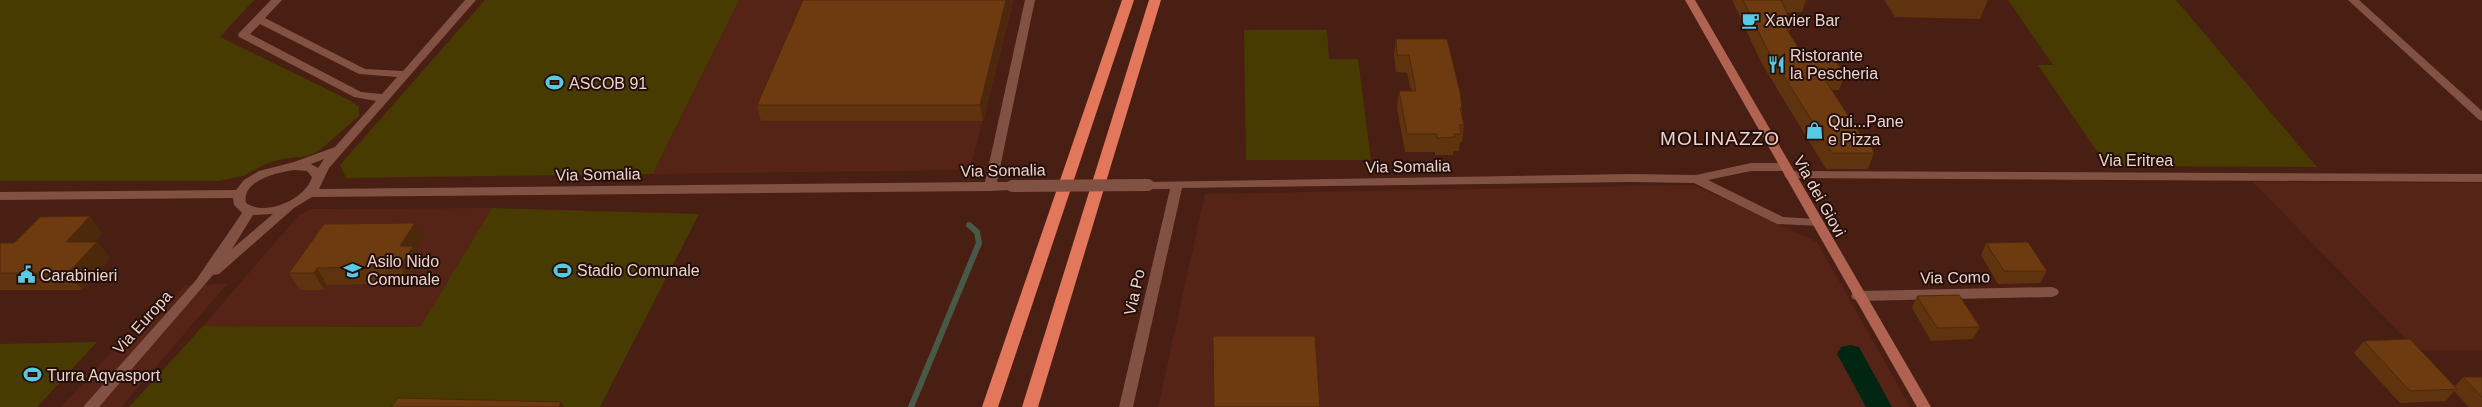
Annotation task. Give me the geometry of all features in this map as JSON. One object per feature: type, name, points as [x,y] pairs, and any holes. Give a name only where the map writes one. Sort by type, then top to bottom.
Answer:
[{"type":"highway","points":[[990,407],[1128,0]]},
{"type":"highway","points":[[1030,407],[1155,0]]},
{"type":"main road","name":"Via dei Giovi","points":[[1690,0],[1858,296],[1924,407]]},
{"type":"street","points":[[277,0],[243,35],[358,95],[383,98]]},
{"type":"street","name":"Via Europa","points":[[201,283],[308,192],[324,168],[383,98],[470,0]]},
{"type":"street","points":[[990,186],[1030,0]]},
{"type":"street","points":[[2352,0],[2482,117]]},
{"type":"street","points":[[258,19],[363,72],[404,74]]},
{"type":"street","points":[[244,208],[239,200],[240,194],[246,186],[259,176],[320,159],[342,147]]},
{"type":"street","points":[[291,166],[312,169],[317,174],[308,192]]},
{"type":"street","name":"Via Somalia","points":[[244,208],[257,211],[270,210],[308,192],[1177,185],[1631,178],[1696,179],[1751,167],[1788,171]]},
{"type":"street","name":"Via Eritrea","points":[[1788,171],[2482,178]]},
{"type":"street","name":"Via Somalia","points":[[1696,179],[1781,221],[1817,223]]},
{"type":"street","name":"Via Po","points":[[1126,407],[1177,185]]},
{"type":"street","points":[[0,196],[240,194]]},
{"type":"street","name":"Via Europa","points":[[90,407],[201,283],[244,222],[248,214],[244,208]]},
{"type":"street","name":"Via Como","points":[[1858,296],[2052,292]]},
{"type":"shaded area","points":[[0,0],[254,0],[220,37],[351,101],[359,107],[359,116],[321,149],[308,156],[282,159],[266,164],[243,176],[219,181],[0,181]]},
{"type":"shaded area","name":"ASCOB 91","points":[[485,0],[739,0],[653,174],[346,178],[340,165]]},
{"type":"shaded area","points":[[739,0],[1014,0],[970,170],[653,174]]},
{"type":"shaded area","points":[[2008,0],[2176,0],[2317,167],[2107,166],[2038,65],[2053,65]]},
{"type":"shaded area","points":[[1244,30],[1327,30],[1329,59],[1358,59],[1371,160],[1246,160]]},
{"type":"shaded area","points":[[2253,182],[2482,183],[2482,350],[2416,350]]},
{"type":"shaded area","points":[[1694,185],[1817,242],[1910,407],[1158,407],[1205,194]]},
{"type":"shaded area","name":"Asilo Nido Comunale","points":[[492,208],[420,327],[203,326],[299,215],[312,209]]},
{"type":"shaded area","name":"Stadio Comunale","points":[[492,208],[699,214],[600,407],[129,407],[203,326],[420,327]]},
{"type":"shaded area","points":[[227,284],[121,407],[61,407],[114,349],[131,346],[185,285]]},
{"type":"shaded area","name":"Turra Aqvasport","points":[[97,342],[37,407],[0,407],[0,344]]},
{"type":"building","points":[[803,0],[1006,0],[980,105],[757,105]]},
{"type":"building","points":[[1743,0],[1781,0],[1792,24],[1784,24],[1803,56],[1832,55],[1845,75],[1822,75],[1862,137],[1868,137],[1874,153],[1832,153],[1767,49]]},
{"type":"building","points":[[1396,39],[1447,39],[1460,92],[1462,108],[1460,108],[1464,125],[1459,125],[1461,134],[1454,134],[1455,137],[1437,138],[1437,134],[1407,134],[1399,91],[1416,91],[1409,55],[1397,55]]},
{"type":"building","points":[[90,216],[66,242],[97,242],[68,273],[0,273],[0,243],[14,243],[40,217]]},
{"type":"building","points":[[415,223],[400,246],[413,246],[400,266],[317,268],[314,273],[289,273],[324,224]]},
{"type":"building","points":[[2028,242],[2047,271],[2004,271],[1986,243]]},
{"type":"building","points":[[1959,295],[1980,327],[1937,328],[1917,296]]},
{"type":"building","points":[[1213,336],[1315,336],[1320,407],[1214,407]]},
{"type":"building","points":[[2410,339],[2457,389],[2410,391],[2364,341]]},
{"type":"building","points":[[2463,377],[2482,377],[2482,397]]},
{"type":"building","points":[[398,398],[561,402],[559,407],[391,407]]},
{"type":"waterway","points":[[911,407],[979,243],[977,232],[969,225]]},
{"type":"waterway","points":[[1850,354],[1879,407]]},
{"type":"place","name":"Xavier Bar","points":[[1751,20]]},
{"type":"place","name":"Ristorante la Pescheria","points":[[1776,64]]},
{"type":"place","name":"ASCOB 91","points":[[555,83]]},
{"type":"place","name":"Qui...Pane e Pizza","points":[[1814,130]]},
{"type":"place","name":"Asilo Nido Comunale","points":[[353,270]]},
{"type":"place","name":"Stadio Comunale","points":[[563,270]]},
{"type":"place","name":"Carabinieri","points":[[26,275]]},
{"type":"place","name":"Turra Aqvasport","points":[[33,375]]},
{"type":"district","name":"MOLINAZZO","points":[[1720,138]]}]
